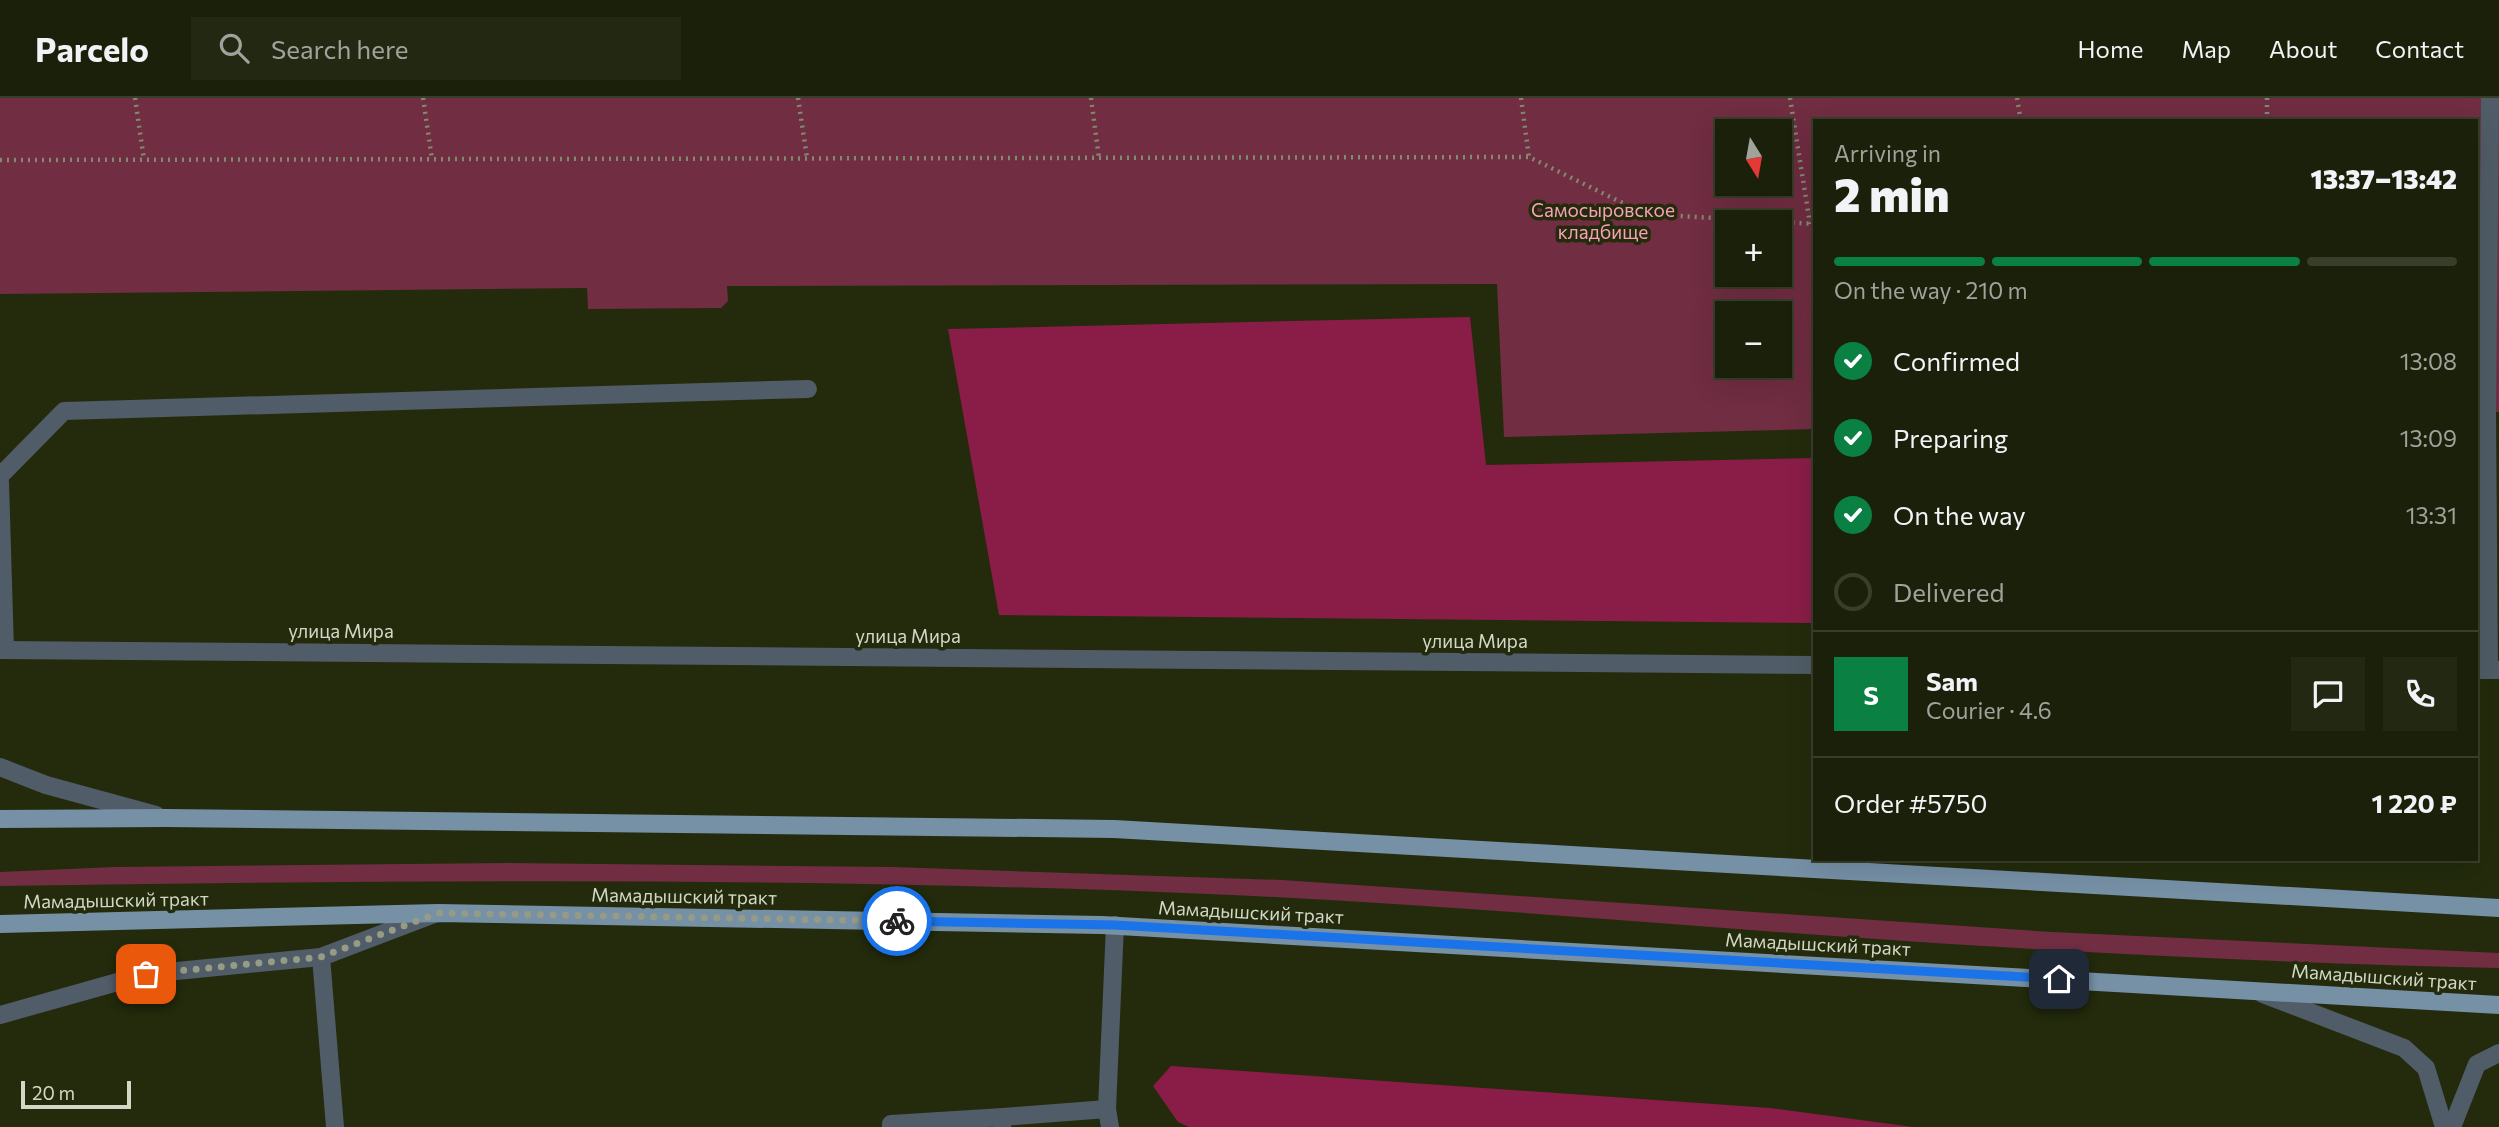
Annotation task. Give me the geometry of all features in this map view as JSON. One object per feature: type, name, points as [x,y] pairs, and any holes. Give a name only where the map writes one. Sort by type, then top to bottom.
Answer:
[{"type":"main road","points":[[0,819],[166,818],[1114,829],[2499,908]]},
{"type":"main road","name":"Мамадышский тракт","points":[[0,924],[438,913],[1115,925],[2499,1005]]},
{"type":"street","points":[[2488,670],[2490,98]]},
{"type":"street","points":[[0,476],[64,411],[808,389]]},
{"type":"street","points":[[0,482],[2,650]]},
{"type":"street","name":"улица Мира","points":[[2,650],[1813,665]]},
{"type":"street","points":[[0,768],[46,785],[166,818]]},
{"type":"street","points":[[0,1015],[146,974],[321,957],[438,913]]},
{"type":"street","points":[[891,1127],[891,1124],[1109,1118],[1115,925]]},
{"type":"street","points":[[321,957],[335,1127]]},
{"type":"street","points":[[2253,990],[2404,1048],[2426,1068],[2444,1127]]},
{"type":"street","points":[[2452,1127],[2477,1064],[2499,1053]]},
{"type":"path","points":[[135,98],[144,160]]},
{"type":"path","points":[[423,98],[432,159]]},
{"type":"path","points":[[798,98],[807,158]]},
{"type":"path","points":[[1091,98],[1099,158]]},
{"type":"path","points":[[1521,98],[1529,157]]},
{"type":"path","points":[[0,160],[1529,157],[1646,214],[1812,224],[1790,98]]},
{"type":"path","points":[[2017,98],[2021,119]]},
{"type":"path","points":[[2267,98],[2267,119]]},
{"type":"green space","name":"Самосыровское кладбище","points":[[0,98],[2499,98],[2499,412],[2478,413],[2478,119],[1813,119],[1813,429],[1504,437],[1497,284],[727,286],[728,301],[721,308],[588,309],[587,288],[0,294]]},
{"type":"green space","points":[[507,863],[892,867],[1282,880],[2052,932],[2499,953],[2499,968],[2083,952],[1383,903],[1078,889],[616,882],[0,886],[0,872],[115,867]]},
{"type":"shaded area","points":[[1470,317],[1486,465],[1813,458],[1813,623],[999,615],[948,329]]},
{"type":"shaded area","points":[[1171,1066],[1770,1108],[1913,1127],[1189,1127],[1178,1122],[1153,1086]]},
{"type":"way so far","points":[[146,974],[321,957],[438,913],[897,921]]},
{"type":"route","points":[[897,921],[1115,925],[2059,979]]}]
